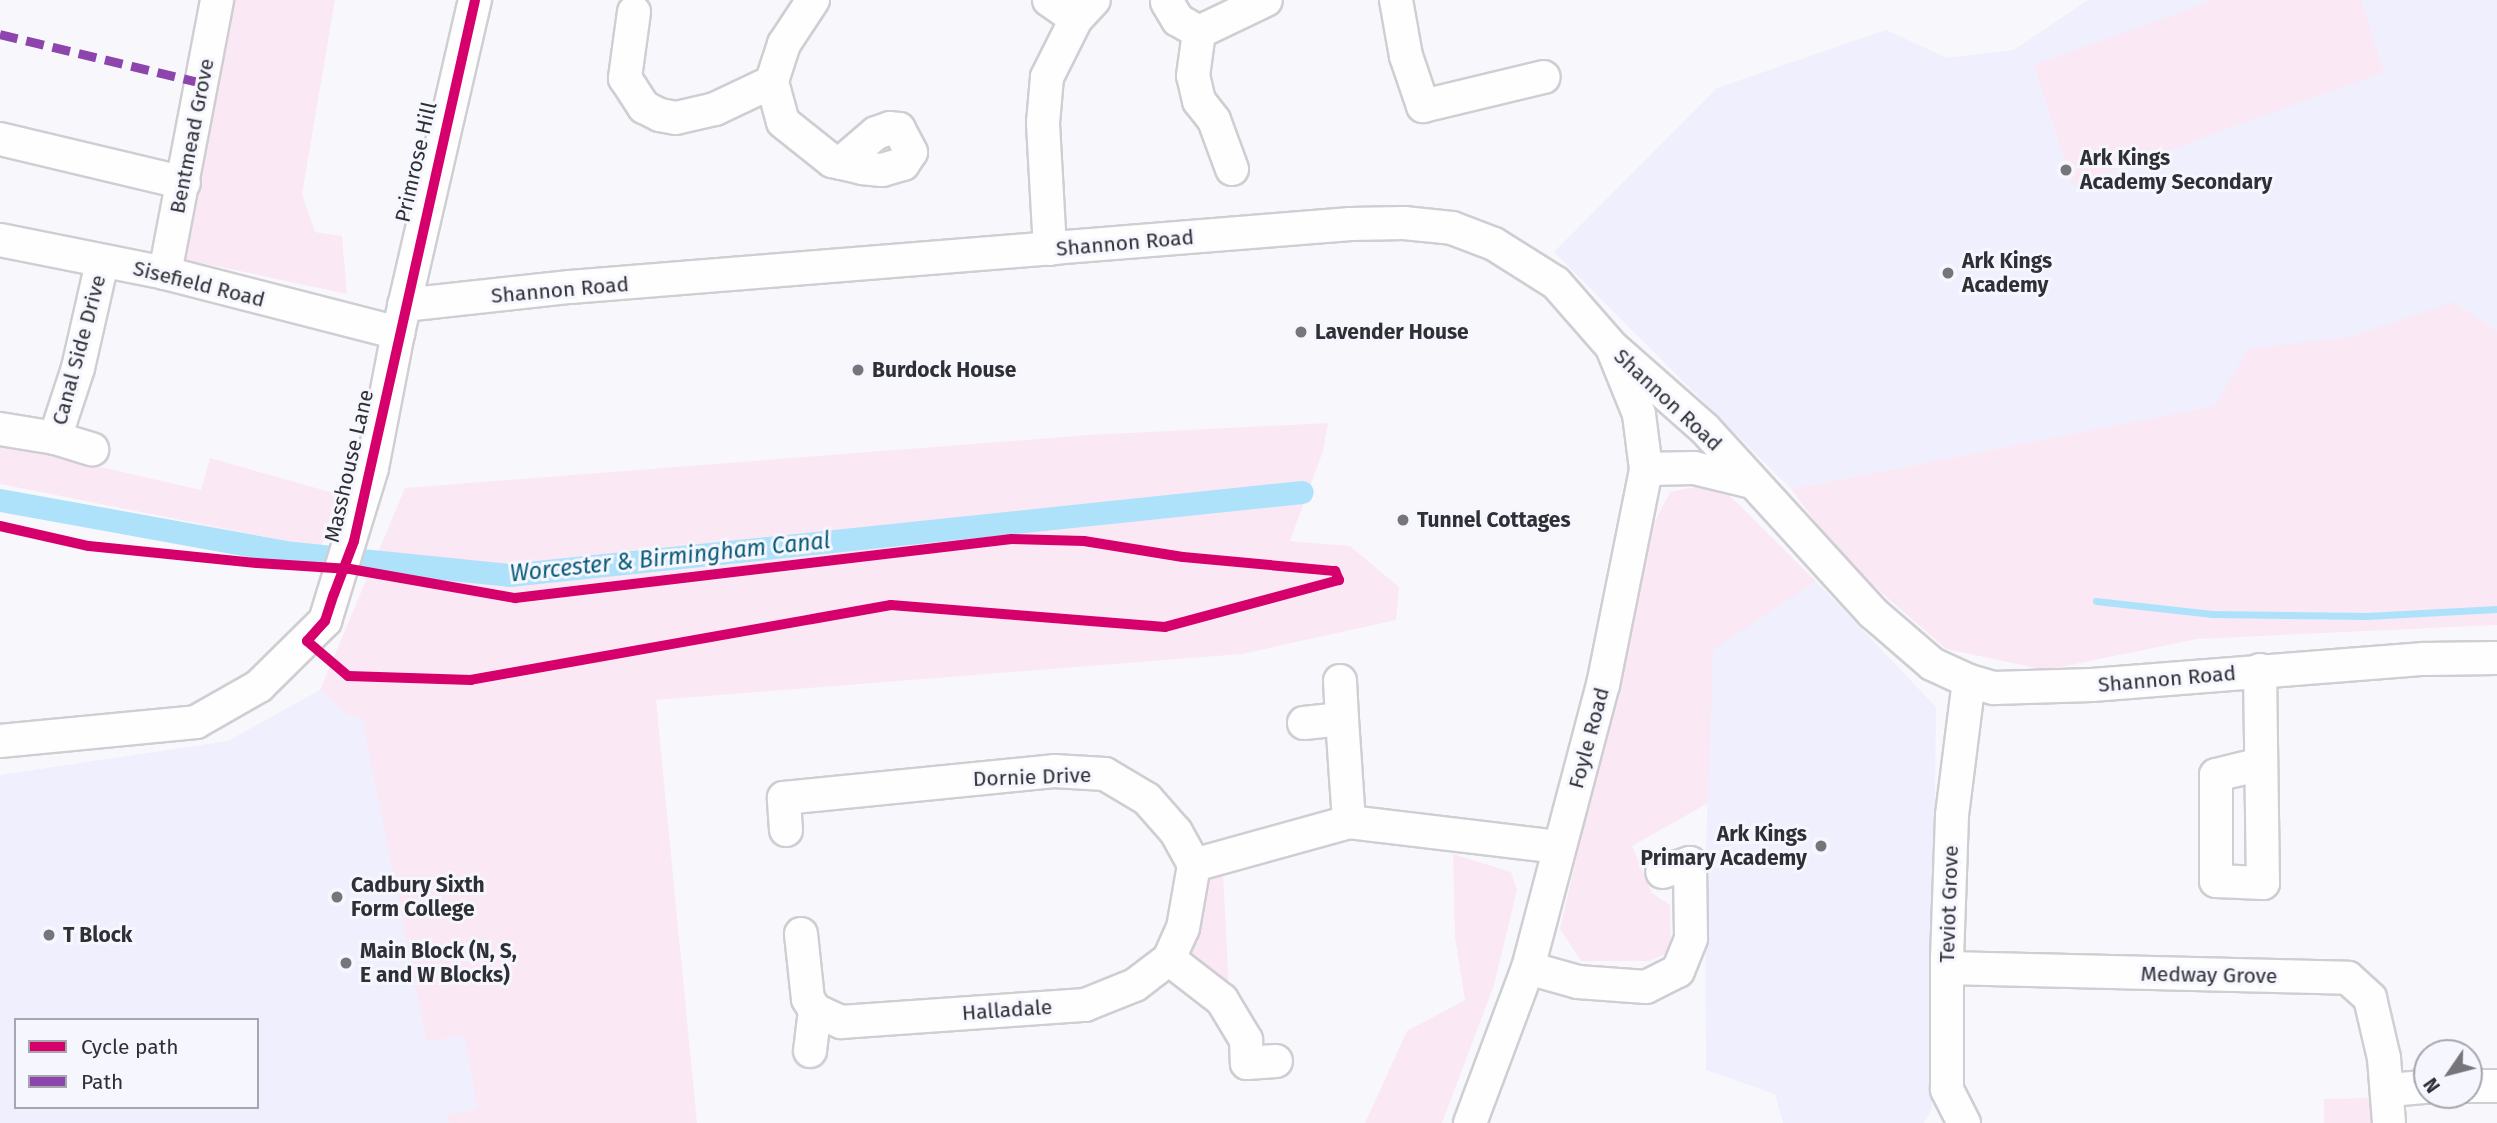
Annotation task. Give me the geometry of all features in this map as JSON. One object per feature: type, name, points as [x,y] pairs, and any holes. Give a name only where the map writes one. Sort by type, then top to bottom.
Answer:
[{"type":"street","name":"Bentmead Grove","points":[[165,273],[217,0]]},
{"type":"street","name":"Primrose Hill","points":[[401,319],[475,0]]},
{"type":"street","points":[[813,0],[784,44],[772,82],[783,122],[841,163]]},
{"type":"street","points":[[1049,0],[1085,10],[1047,77],[1043,123],[1050,249]]},
{"type":"street","points":[[1199,32],[1266,0]]},
{"type":"street","points":[[1396,0],[1406,56],[1423,106],[1544,77]]},
{"type":"street","points":[[1167,2],[1178,20],[1199,32]]},
{"type":"street","points":[[634,12],[625,78],[644,107],[660,115],[676,118],[715,109],[772,82]]},
{"type":"street","points":[[1199,32],[1193,76],[1199,101],[1214,120],[1232,169]]},
{"type":"street","points":[[0,139],[184,183]]},
{"type":"street","name":"Shannon Road","points":[[401,319],[570,287],[1350,224],[1404,223],[1452,228],[1494,244],[1556,282],[1612,347],[1705,429],[1748,481],[1873,613],[1932,664],[1969,681],[1994,688],[2092,685],[2260,670],[2497,658]]},
{"type":"street","name":"Sisefield Road","points":[[0,240],[401,319]]},
{"type":"street","name":"Canal Side Drive","points":[[55,438],[78,368],[102,262]]},
{"type":"street","name":"Masshouse Lane","points":[[0,741],[166,727],[215,715],[279,670],[325,621],[354,541],[401,319]]},
{"type":"street","name":"Foyle Road","points":[[1470,1123],[1528,968],[1603,685],[1646,469],[1639,414],[1612,347]]},
{"type":"street","points":[[1639,414],[1678,404]]},
{"type":"street","name":"Canal Side Drive","points":[[0,429],[55,438],[92,449]]},
{"type":"street","points":[[1705,429],[1710,472]]},
{"type":"street","name":"Shannon Road","points":[[1646,469],[1710,472],[1748,481]]},
{"type":"street","points":[[2260,670],[2260,764]]},
{"type":"street","points":[[1340,681],[1349,822]]},
{"type":"street","name":"Teviot Grove","points":[[1964,1123],[1947,1089],[1947,968],[1952,815],[1969,681]]},
{"type":"street","points":[[1304,723],[1342,719]]},
{"type":"street","name":"Dornie Drive","points":[[786,830],[784,798],[1054,771],[1105,774],[1147,799],[1176,832],[1194,865]]},
{"type":"street","points":[[1276,1060],[1247,1063],[1246,1040],[1222,1000],[1169,960],[1183,928],[1194,865],[1349,822],[1560,847]]},
{"type":"street","points":[[1528,968],[1578,982],[1646,987],[1678,971],[1690,938],[1690,863],[1662,872]]},
{"type":"street","points":[[801,934],[808,999],[814,1010],[810,1051]]},
{"type":"street","name":"Halladale","points":[[814,1010],[841,1022],[1085,1005],[1135,985],[1169,960]]},
{"type":"street","name":"Medway Grove","points":[[1947,968],[2348,978],[2370,998],[2389,1090],[2389,1123]]},
{"type":"street","points":[[2389,1090],[2413,1088]]},
{"type":"shaded area","points":[[229,0],[335,0],[302,194],[315,232],[342,236],[347,294],[178,258]]},
{"type":"shaded area","name":"Ark Kings Academy Secondary","points":[[2088,0],[2497,0],[2497,337],[2282,393],[1791,489],[1554,252],[1717,88],[1886,30],[1947,58],[2014,50]]},
{"type":"shaded area","points":[[2214,0],[2361,0],[2384,72],[2073,185],[2034,65]]},
{"type":"shaded area","points":[[2454,302],[2497,331],[2497,625],[2197,639],[2046,670],[1946,649],[1844,560],[1791,489],[2215,406],[2248,349],[2350,337]]},
{"type":"shaded area","points":[[1328,423],[1323,451],[1290,541],[1350,546],[1399,587],[1396,620],[1242,654],[656,700],[697,1123],[449,1123],[447,1115],[478,1109],[464,1035],[427,1042],[362,718],[348,715],[320,690],[405,488],[1089,435]]},
{"type":"shaded area","points":[[0,444],[201,490],[210,458],[337,494],[321,548],[0,484]]},
{"type":"shaded area","points":[[1695,487],[1724,490],[1816,581],[1713,650],[1708,803],[1632,846],[1652,893],[1670,905],[1671,951],[1650,961],[1581,961],[1560,929],[1653,525],[1670,492]]},
{"type":"shaded area","name":"Ark Kings Primary Academy","points":[[1816,581],[1936,707],[1932,1108],[1924,1123],[1783,1123],[1775,1094],[1706,1070],[1705,888],[1712,650]]},
{"type":"shaded area","name":"Cadbury Sixth Form College","points":[[320,690],[348,715],[463,740],[697,1123],[0,1123],[0,775],[228,741]]},
{"type":"shaded area","points":[[1453,854],[1511,872],[1517,890],[1494,985],[1442,1123],[1365,1123],[1407,1031],[1465,1000],[1455,938]]},
{"type":"shaded area","points":[[1223,875],[1229,988],[1195,960],[1188,948],[1200,900],[1210,880]]},
{"type":"shaded area","points":[[2372,1098],[2372,1123],[2324,1123],[2324,1099]]},
{"type":"waterway","name":"Worcester & Birmingham Canal","points":[[0,500],[293,553],[509,575],[1302,492]]},
{"type":"waterway","points":[[2096,601],[2212,614],[2367,616],[2497,609]]},
{"type":"marked path","points":[[0,34],[202,83]]},
{"type":"cycle path","points":[[0,526],[89,546],[257,563],[350,569],[515,598],[1012,539],[1084,541],[1183,557],[1335,571],[1339,580],[1165,627],[891,605],[471,680],[348,676],[307,641],[325,621],[334,594],[354,541],[475,0]]},
{"type":"place","name":"Ark Kings Academy Secondary","points":[[2066,170]]},
{"type":"place","name":"Ark Kings Academy","points":[[1948,273]]},
{"type":"place","name":"Lavender House","points":[[1301,332]]},
{"type":"place","name":"Burdock House","points":[[858,370]]},
{"type":"place","name":"Tunnel Cottages","points":[[1403,520]]},
{"type":"place","name":"Ark Kings Primary Academy","points":[[1821,846]]},
{"type":"place","name":"Cadbury Sixth Form College","points":[[337,897]]},
{"type":"place","name":"T Block","points":[[49,935]]},
{"type":"place","name":"Main Block (N, S, E and W Blocks)","points":[[346,963]]}]
